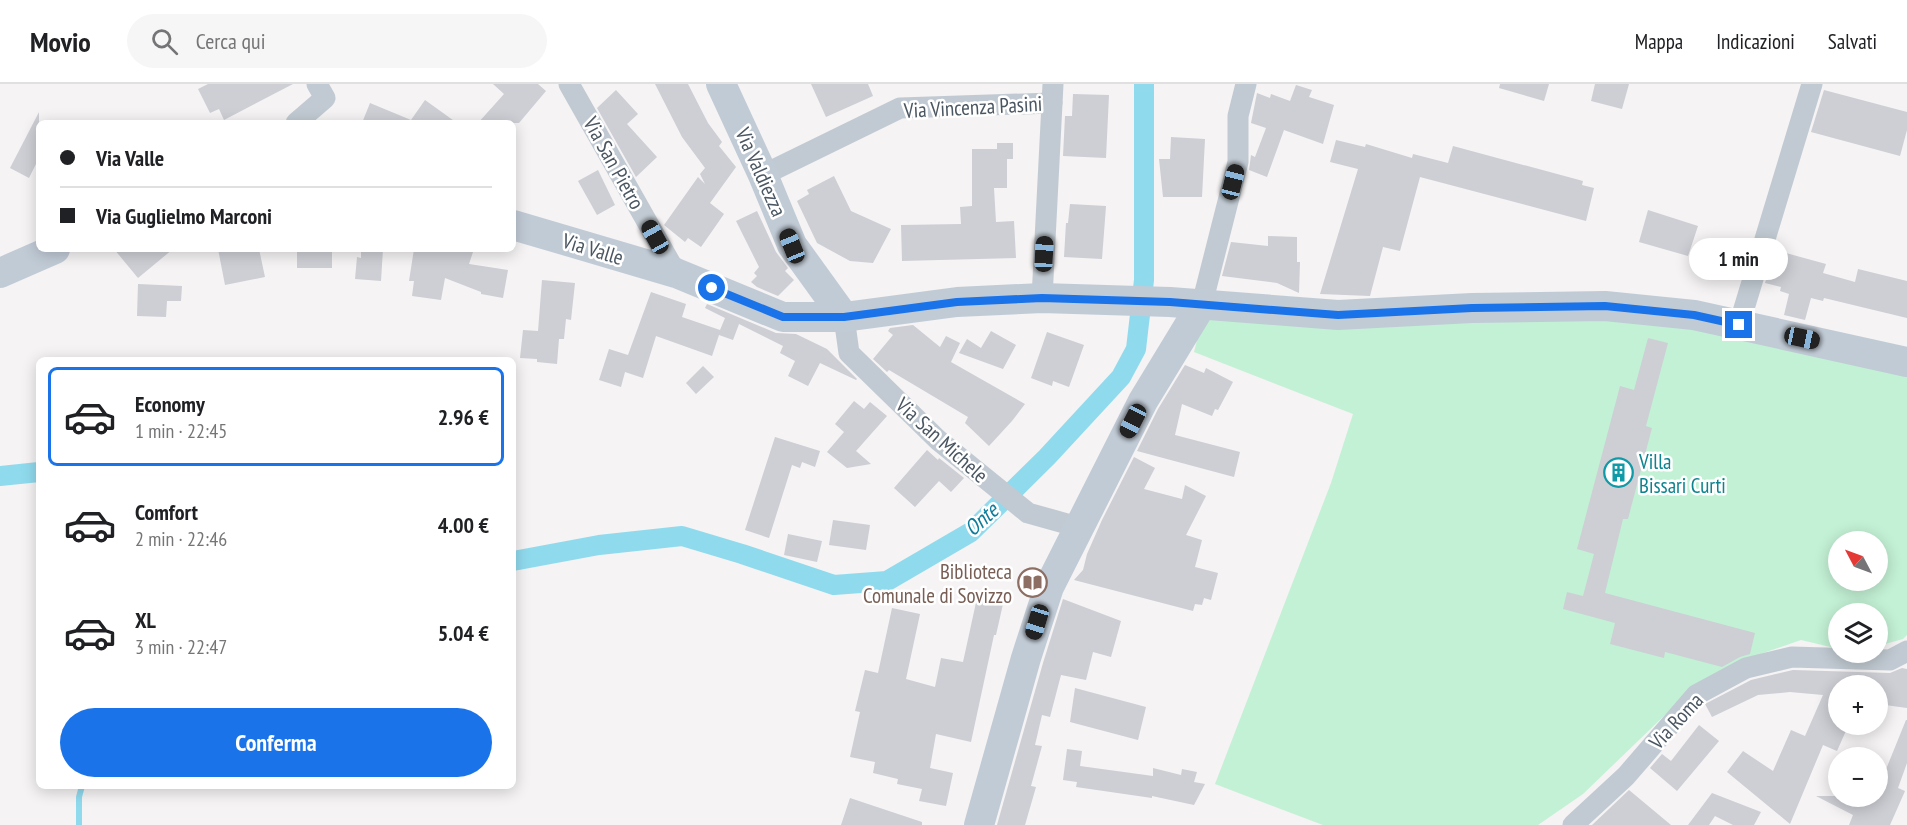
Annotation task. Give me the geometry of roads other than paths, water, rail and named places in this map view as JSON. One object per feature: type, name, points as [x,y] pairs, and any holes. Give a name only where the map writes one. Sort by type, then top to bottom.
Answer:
[{"type":"main road","name":"Via Valdiezza","points":[[721,84],[763,175],[792,246],[844,317]]},
{"type":"main road","name":"Via Valle","points":[[516,226],[676,273],[783,317],[844,317],[957,302],[1042,298],[1170,302],[1338,315],[1472,308],[1605,306],[1694,315],[1907,362]]},
{"type":"main road","points":[[0,273],[48,252]]},
{"type":"main road","points":[[979,825],[1026,658],[1049,587],[1143,401],[1202,304]]},
{"type":"street","points":[[299,120],[325,98],[317,84]]},
{"type":"street","name":"Via San Pietro","points":[[569,84],[676,273]]},
{"type":"street","points":[[1202,304],[1238,162],[1238,116],[1246,84]]},
{"type":"street","points":[[1739,325],[1812,84]]},
{"type":"street","name":"Via Vincenza Pasini","points":[[763,175],[900,108],[1053,94],[1042,298]]},
{"type":"street","name":"Via San Michele","points":[[844,317],[849,353],[938,440],[1028,513],[1078,527]]},
{"type":"street","name":"Via Roma","points":[[1573,825],[1626,776],[1696,694],[1746,668],[1791,657],[1890,660],[1907,651]]},
{"type":"waterway","name":"Onte","points":[[516,560],[599,545],[682,536],[834,585],[887,581],[971,532],[1047,457],[1121,377],[1136,349],[1144,280],[1144,84]]},
{"type":"waterway","name":"Onte","points":[[0,476],[36,472]]},
{"type":"waterway","points":[[79,825],[81,789]]},
{"type":"place","name":"Villa Bissari Curti","points":[[1618,473]]},
{"type":"place","name":"Biblioteca Comunale di Sovizzo","points":[[1033,583]]}]
